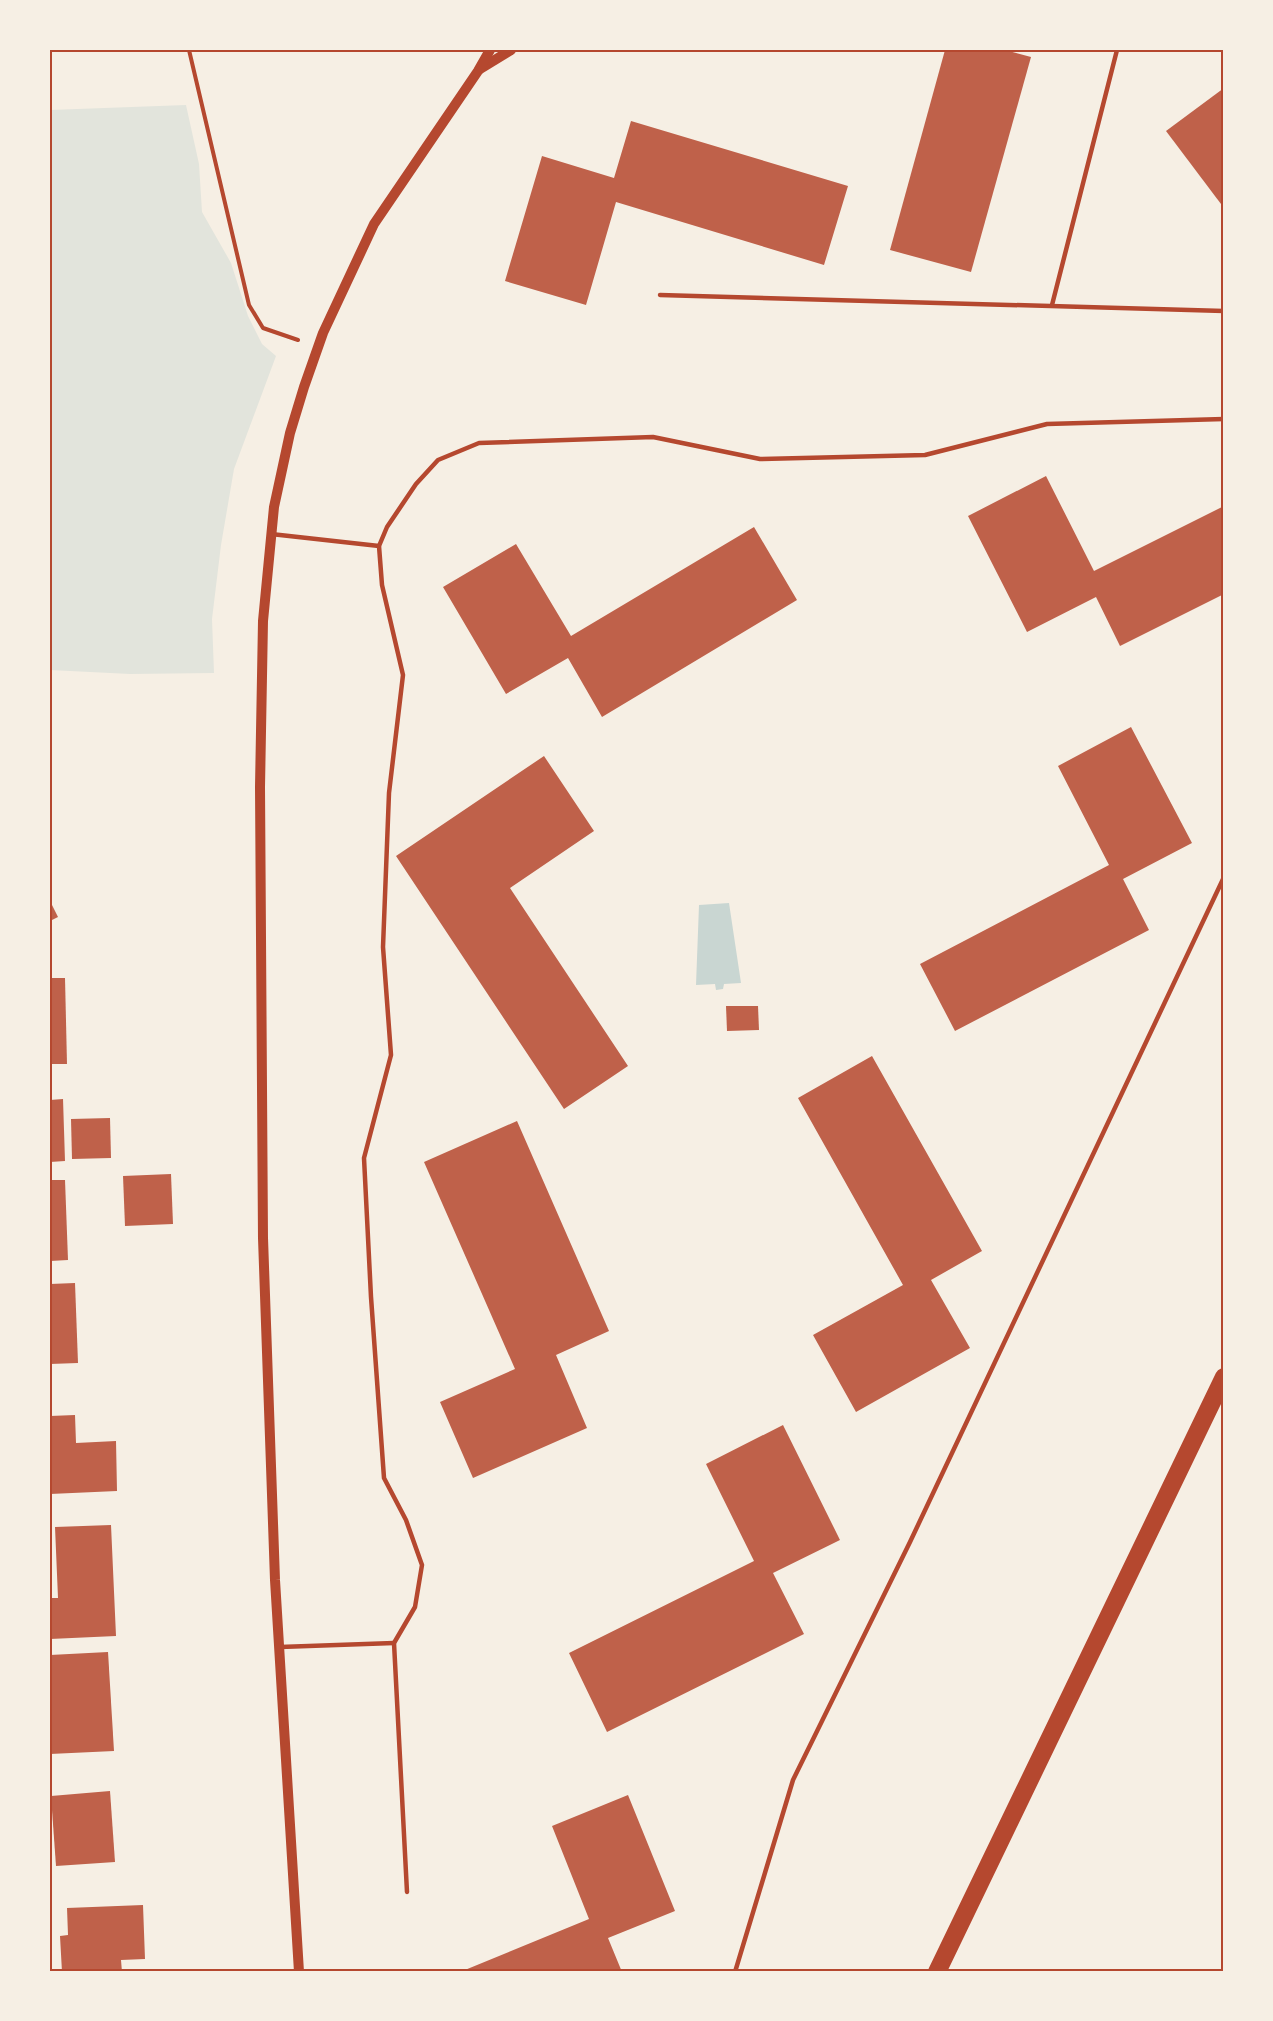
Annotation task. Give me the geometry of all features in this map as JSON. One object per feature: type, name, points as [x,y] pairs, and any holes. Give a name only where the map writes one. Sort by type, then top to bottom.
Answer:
[{"type":"highway","points":[[937,1971],[1224,1377]]},
{"type":"street","points":[[299,1971],[275,1580],[263,1238],[260,787],[263,621],[271,534],[274,507],[290,433],[304,387],[318,348],[374,224],[490,50]]},
{"type":"street","points":[[478,71],[511,50]]},
{"type":"lane","points":[[1052,305],[1117,50]]},
{"type":"lane","points":[[660,295],[1224,311]]},
{"type":"lane","points":[[407,1892],[394,1643],[415,1607],[422,1565],[406,1520],[384,1478],[364,1158],[391,1055],[383,946],[389,793],[403,675],[382,585],[379,546],[387,527],[416,484],[438,460],[479,443],[653,437],[760,459],[925,455],[1047,424],[1224,419]]},
{"type":"lane","points":[[271,534],[379,546]]},
{"type":"lane","points":[[735,1971],[793,1780],[910,1542],[1224,877]]},
{"type":"lane","points":[[280,1647],[394,1643]]},
{"type":"path","points":[[189,50],[249,305],[263,328],[318,348]]},
{"type":"shaded area","points":[[186,105],[199,164],[202,212],[231,263],[248,316],[262,344],[276,356],[234,469],[221,545],[212,619],[214,673],[130,674],[50,670],[50,110]]},
{"type":"shaded area","points":[[729,903],[741,983],[724,984],[723,989],[716,990],[715,984],[696,985],[699,905]]},
{"type":"building","points":[[945,50],[1005,50],[1031,57],[971,272],[890,250]]},
{"type":"building","points":[[1224,88],[1224,208],[1166,131]]},
{"type":"building","points":[[631,121],[848,186],[824,265],[616,202],[586,305],[505,281],[542,156],[614,178]]},
{"type":"building","points":[[1046,476],[1094,571],[1224,506],[1224,594],[1120,646],[1096,597],[1027,632],[968,516]]},
{"type":"building","points":[[754,527],[797,600],[602,717],[568,658],[506,694],[443,587],[516,544],[571,636]]},
{"type":"building","points":[[1131,727],[1192,843],[1123,879],[1149,930],[955,1031],[920,964],[1109,865],[1058,766]]},
{"type":"building","points":[[544,756],[594,831],[510,888],[628,1066],[564,1109],[396,856]]},
{"type":"building","points":[[50,901],[58,917],[50,921]]},
{"type":"building","points":[[50,978],[65,978],[67,1064],[50,1064]]},
{"type":"building","points":[[726,1006],[758,1006],[759,1030],[727,1031]]},
{"type":"building","points":[[872,1056],[982,1251],[931,1280],[970,1348],[856,1412],[813,1335],[903,1285],[798,1098]]},
{"type":"building","points":[[63,1099],[65,1161],[50,1162],[50,1100]]},
{"type":"building","points":[[110,1118],[111,1158],[72,1159],[71,1119]]},
{"type":"building","points":[[517,1121],[609,1331],[556,1355],[587,1428],[473,1478],[440,1402],[515,1369],[424,1162]]},
{"type":"building","points":[[171,1174],[173,1224],[125,1226],[123,1176]]},
{"type":"building","points":[[50,1180],[65,1180],[68,1260],[50,1261]]},
{"type":"building","points":[[75,1283],[78,1363],[50,1364],[50,1284]]},
{"type":"building","points":[[75,1415],[76,1443],[116,1441],[117,1491],[50,1494],[50,1416]]},
{"type":"building","points":[[783,1425],[840,1540],[773,1573],[804,1634],[607,1732],[569,1653],[754,1561],[706,1464]]},
{"type":"building","points":[[111,1525],[116,1636],[50,1639],[50,1598],[58,1598],[55,1527]]},
{"type":"building","points":[[108,1652],[114,1751],[50,1754],[50,1655]]},
{"type":"building","points":[[110,1791],[115,1862],[56,1866],[51,1796]]},
{"type":"building","points":[[628,1795],[675,1911],[608,1938],[622,1972],[460,1972],[589,1919],[552,1826]]},
{"type":"building","points":[[143,1905],[145,1959],[121,1960],[122,1972],[62,1972],[60,1936],[68,1935],[67,1908]]}]
